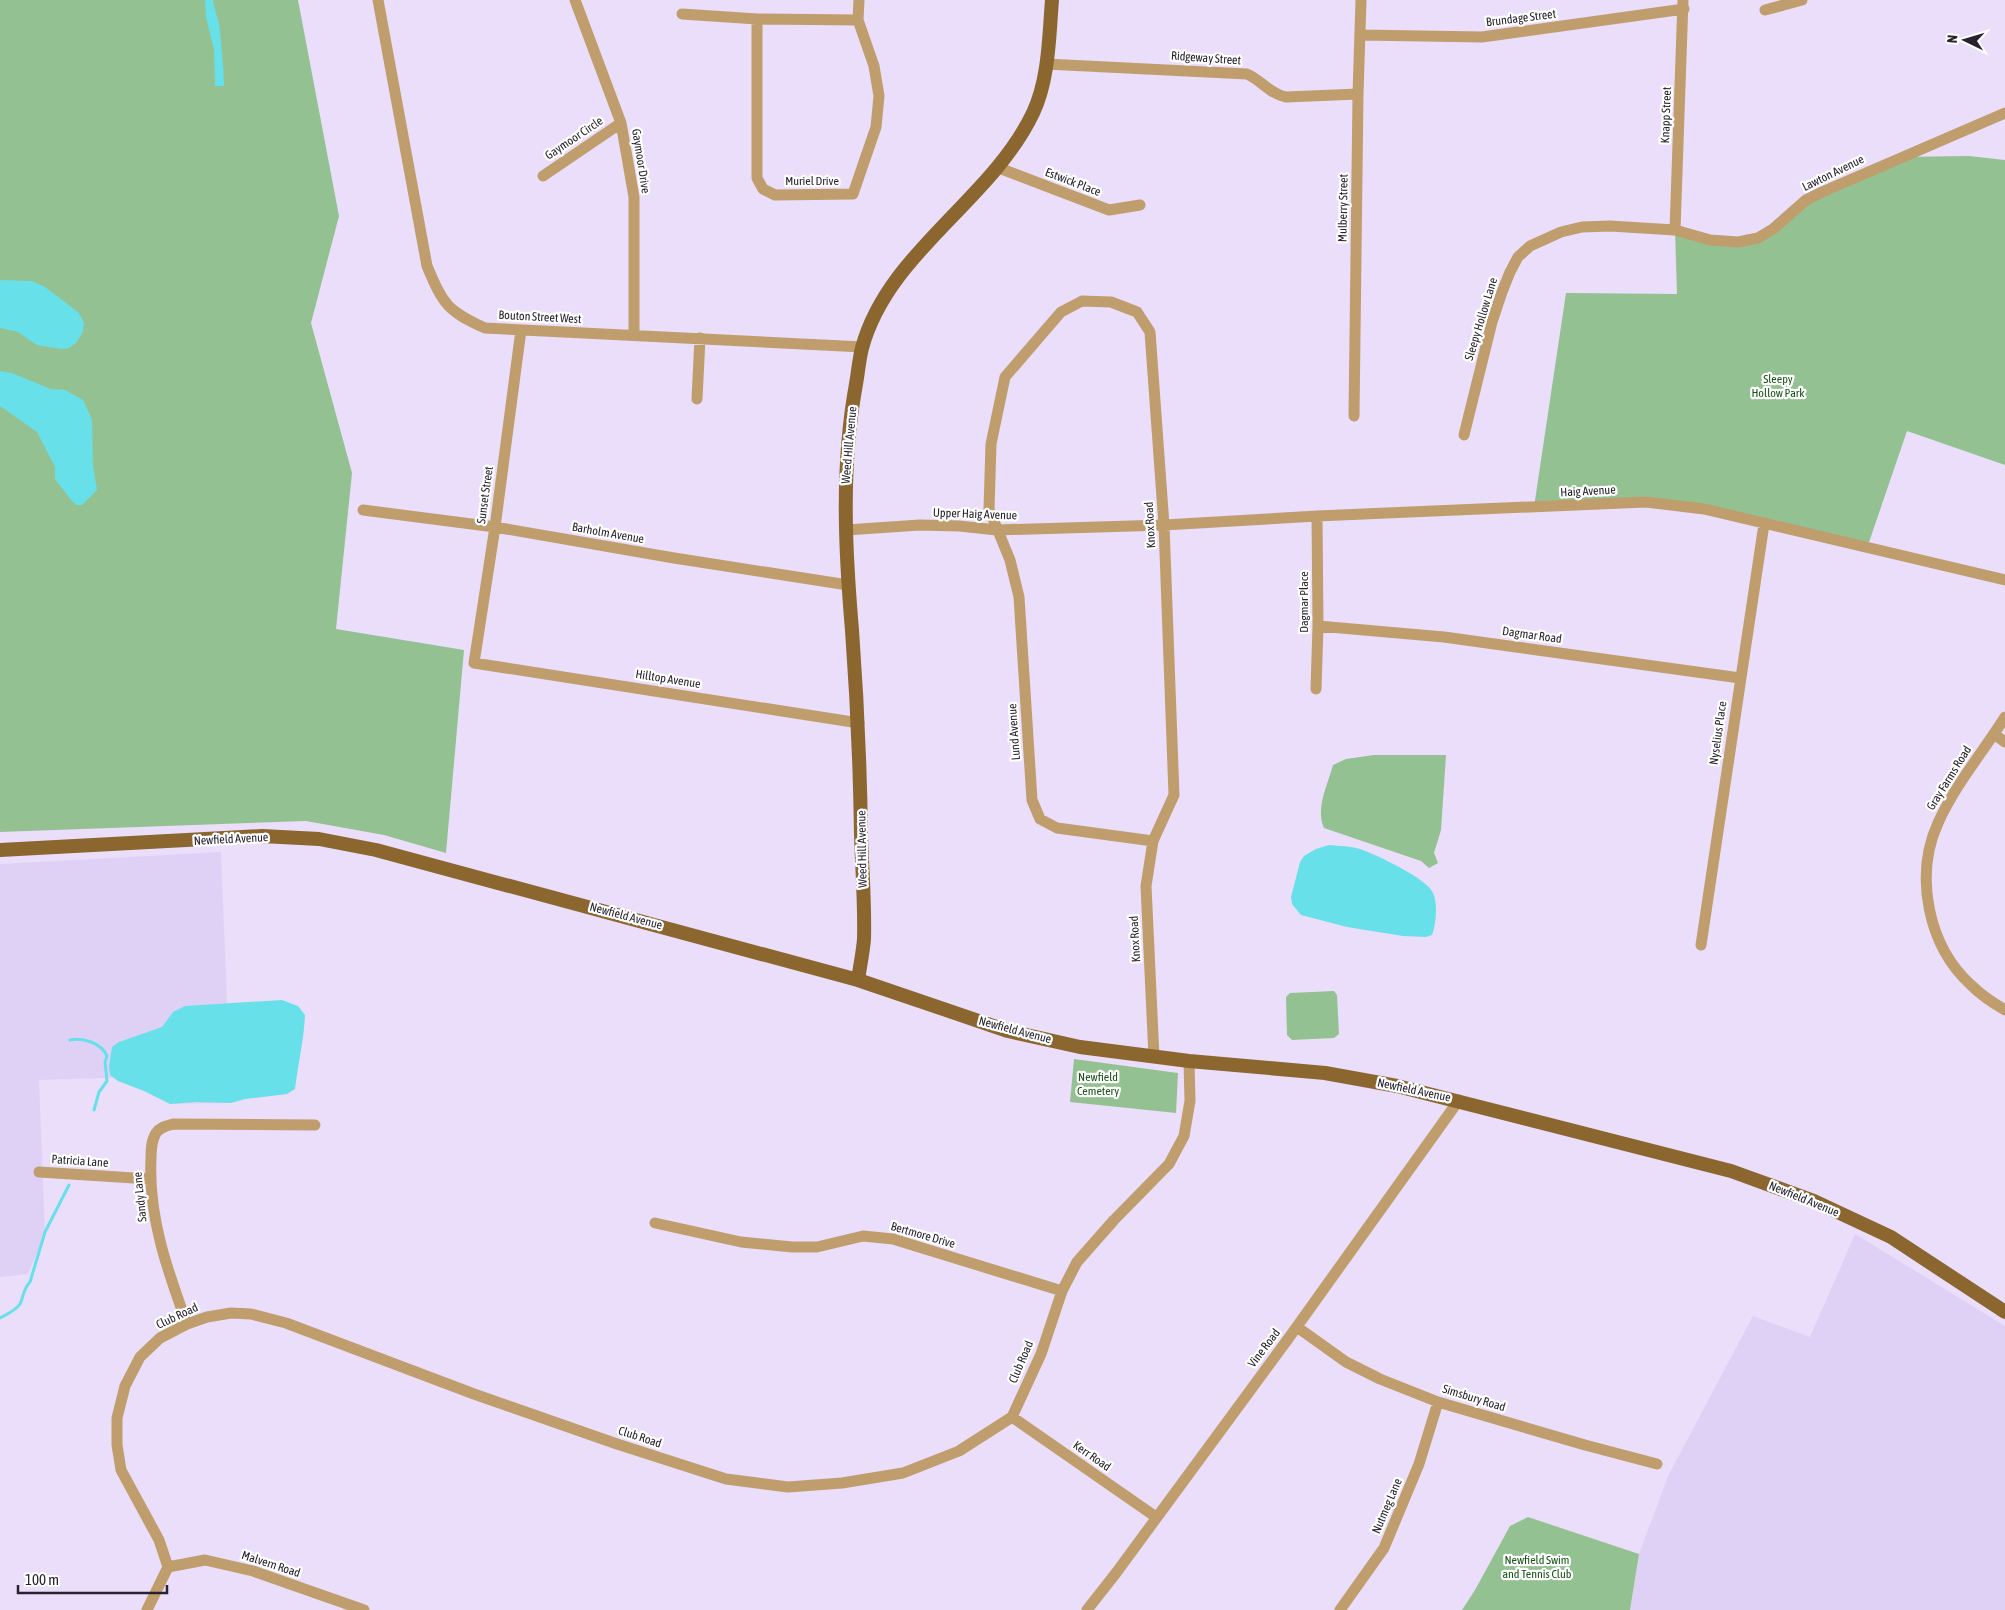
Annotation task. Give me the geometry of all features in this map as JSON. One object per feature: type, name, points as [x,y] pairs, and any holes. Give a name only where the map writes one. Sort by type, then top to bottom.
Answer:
[{"type":"main road","name":"Weed Hill Avenue","points":[[858,980],[864,940],[859,723],[848,585],[846,460],[853,402],[863,348],[878,308],[900,275],[999,168],[1018,142],[1034,111],[1042,88],[1052,0]]},
{"type":"main road","name":"Newfield Avenue","points":[[0,850],[262,836],[319,839],[376,850],[450,868],[858,980],[1008,1031],[1080,1047],[1189,1061],[1325,1073],[1397,1086],[1459,1100],[1731,1171],[1814,1201],[1891,1237],[2005,1312]]},
{"type":"street","name":"Bouton Street West","points":[[378,0],[427,266],[440,298],[461,317],[485,328],[863,348]]},
{"type":"street","name":"Gaymoor Drive","points":[[576,0],[621,123],[634,197],[634,335]]},
{"type":"street","points":[[682,14],[858,20],[858,0]]},
{"type":"street","name":"Mulberry Street","points":[[1354,416],[1361,0]]},
{"type":"street","points":[[1765,10],[1802,0]]},
{"type":"street","name":"Brundage Street","points":[[1360,35],[1482,37],[1683,5]]},
{"type":"street","name":"Knapp Street","points":[[1675,230],[1683,5]]},
{"type":"street","name":"Muriel Drive","points":[[757,18],[757,178],[764,189],[775,195],[853,194],[876,127],[879,96],[874,66],[858,20]]},
{"type":"street","name":"Ridgeway Street","points":[[1046,64],[1247,74],[1254,77],[1276,94],[1286,97],[1358,94]]},
{"type":"street","name":"Lawton Avenue","points":[[1675,230],[1710,240],[1738,242],[1758,238],[1773,229],[1806,200],[2005,113]]},
{"type":"street","name":"Gaymoor Circle","points":[[543,176],[621,123]]},
{"type":"street","name":"Estwick Place","points":[[999,168],[1109,210],[1140,205]]},
{"type":"street","name":"Sleepy Hollow Lane","points":[[1464,435],[1497,307],[1510,272],[1518,257],[1530,246],[1561,232],[1582,227],[1610,226],[1675,230]]},
{"type":"street","name":"Knox Road","points":[[997,530],[989,510],[991,444],[1006,377],[1061,312],[1082,301],[1111,302],[1137,312],[1150,332],[1164,525],[1174,795],[1153,841],[1146,886],[1154,1057]]},
{"type":"street","name":"Sunset Street","points":[[474,663],[495,527],[521,330]]},
{"type":"street","points":[[696,398],[700,338]]},
{"type":"street","name":"Haig Avenue","points":[[1164,525],[1317,516],[1646,502],[1704,509],[2005,580]]},
{"type":"street","name":"Barholm Avenue","points":[[363,510],[495,527],[674,558],[848,585]]},
{"type":"street","name":"Dagmar Place","points":[[1316,689],[1318,626],[1317,516]]},
{"type":"street","name":"Nyselius Place","points":[[1701,945],[1764,524]]},
{"type":"street","name":"Upper Haig Avenue","points":[[846,530],[920,525],[997,530],[1164,525]]},
{"type":"street","name":"Lund Avenue","points":[[997,530],[1010,560],[1019,597],[1032,800],[1040,819],[1058,828],[1153,841]]},
{"type":"street","name":"Dagmar Road","points":[[1318,626],[1444,637],[1740,678]]},
{"type":"street","name":"Hilltop Avenue","points":[[474,663],[859,723]]},
{"type":"street","name":"Gray Farms Road","points":[[2005,717],[1948,803],[1937,824],[1931,844],[1927,869],[1928,899],[1932,923],[1940,942],[1958,970],[1970,984],[2005,1010]]},
{"type":"street","points":[[1994,734],[2005,742]]},
{"type":"street","name":"Club Road","points":[[168,1567],[159,1540],[121,1470],[117,1445],[116,1418],[125,1386],[140,1357],[160,1338],[187,1324],[207,1317],[231,1313],[251,1314],[286,1323],[474,1394],[617,1444],[726,1479],[788,1487],[842,1483],[903,1473],[959,1452],[1012,1417],[1041,1354],[1062,1291],[1077,1262],[1114,1220],[1169,1164],[1184,1136],[1190,1101],[1189,1061]]},
{"type":"street","name":"Vine Road","points":[[1087,1610],[1297,1327],[1459,1100]]},
{"type":"street","name":"Sandy Lane","points":[[187,1324],[159,1241],[150,1179],[152,1146],[156,1134],[162,1127],[173,1124],[315,1125]]},
{"type":"street","name":"Patricia Lane","points":[[40,1172],[150,1179]]},
{"type":"street","name":"Bertmore Drive","points":[[655,1223],[741,1242],[792,1247],[816,1247],[864,1236],[893,1239],[1062,1291]]},
{"type":"street","name":"Simsbury Road","points":[[1297,1327],[1346,1362],[1380,1379],[1438,1402],[1657,1464]]},
{"type":"street","name":"Nutmeg Lane","points":[[1340,1610],[1384,1548],[1419,1464],[1438,1402]]},
{"type":"street","name":"Kerr Road","points":[[1012,1417],[1156,1517]]},
{"type":"street","name":"Malvern Road","points":[[168,1567],[205,1560],[253,1572],[364,1610]]},
{"type":"street","points":[[147,1610],[168,1567]]},
{"type":"shaded area","points":[[205,0],[213,0],[219,22],[224,86],[215,86],[214,50],[206,17]]},
{"type":"shaded area","points":[[0,280],[32,281],[45,287],[78,312],[84,322],[83,332],[76,343],[69,348],[61,349],[37,345],[18,332],[0,328]]},
{"type":"shaded area","points":[[0,371],[12,373],[51,389],[65,390],[83,400],[92,420],[93,466],[97,490],[82,505],[76,505],[55,479],[55,467],[37,432],[0,406]]},
{"type":"shaded area","points":[[1329,845],[1360,849],[1412,874],[1429,887],[1435,897],[1436,908],[1432,935],[1426,937],[1403,936],[1347,927],[1301,915],[1292,904],[1291,897],[1300,862],[1304,856],[1316,849]]},
{"type":"shaded area","points":[[221,852],[231,1103],[170,1104],[168,1076],[39,1080],[45,1233],[28,1274],[0,1277],[0,864]]},
{"type":"shaded area","points":[[282,1000],[298,1006],[305,1015],[295,1089],[287,1094],[245,1099],[231,1103],[196,1102],[170,1104],[118,1081],[110,1075],[109,1066],[112,1047],[119,1042],[162,1027],[173,1012],[185,1006]]},
{"type":"shaded area","points":[[1855,1234],[2005,1326],[2005,1610],[1630,1610],[1639,1554],[1669,1474],[1753,1316],[1810,1337]]},
{"type":"green space","points":[[0,0],[298,0],[339,216],[311,323],[352,473],[336,629],[464,650],[446,853],[384,835],[306,821],[0,832]]},
{"type":"green space","name":"Sleepy Hollow Park","points":[[1969,156],[2005,160],[2005,465],[1907,431],[1867,548],[1671,504],[1534,507],[1566,293],[1677,294],[1675,230],[1693,236],[1758,238],[1806,200],[1898,157]]},
{"type":"green space","points":[[1374,755],[1446,755],[1441,830],[1434,853],[1438,863],[1429,868],[1421,861],[1324,828],[1321,813],[1322,805],[1333,765],[1346,759]]},
{"type":"green space","points":[[1334,991],[1337,995],[1339,1034],[1334,1038],[1292,1040],[1287,1035],[1286,997],[1290,993]]},
{"type":"green space","name":"Newfield Cemetery","points":[[1074,1059],[1178,1073],[1176,1113],[1070,1102]]},
{"type":"green space","name":"Newfield Swim and Tennis Club","points":[[1528,1517],[1639,1554],[1630,1610],[1462,1610],[1510,1526]]},
{"type":"waterway","points":[[70,1040],[80,1039],[96,1044],[107,1056],[105,1062],[107,1081],[99,1092],[94,1110]]},
{"type":"waterway","points":[[0,1318],[20,1304],[30,1282],[45,1232],[69,1185]]}]
